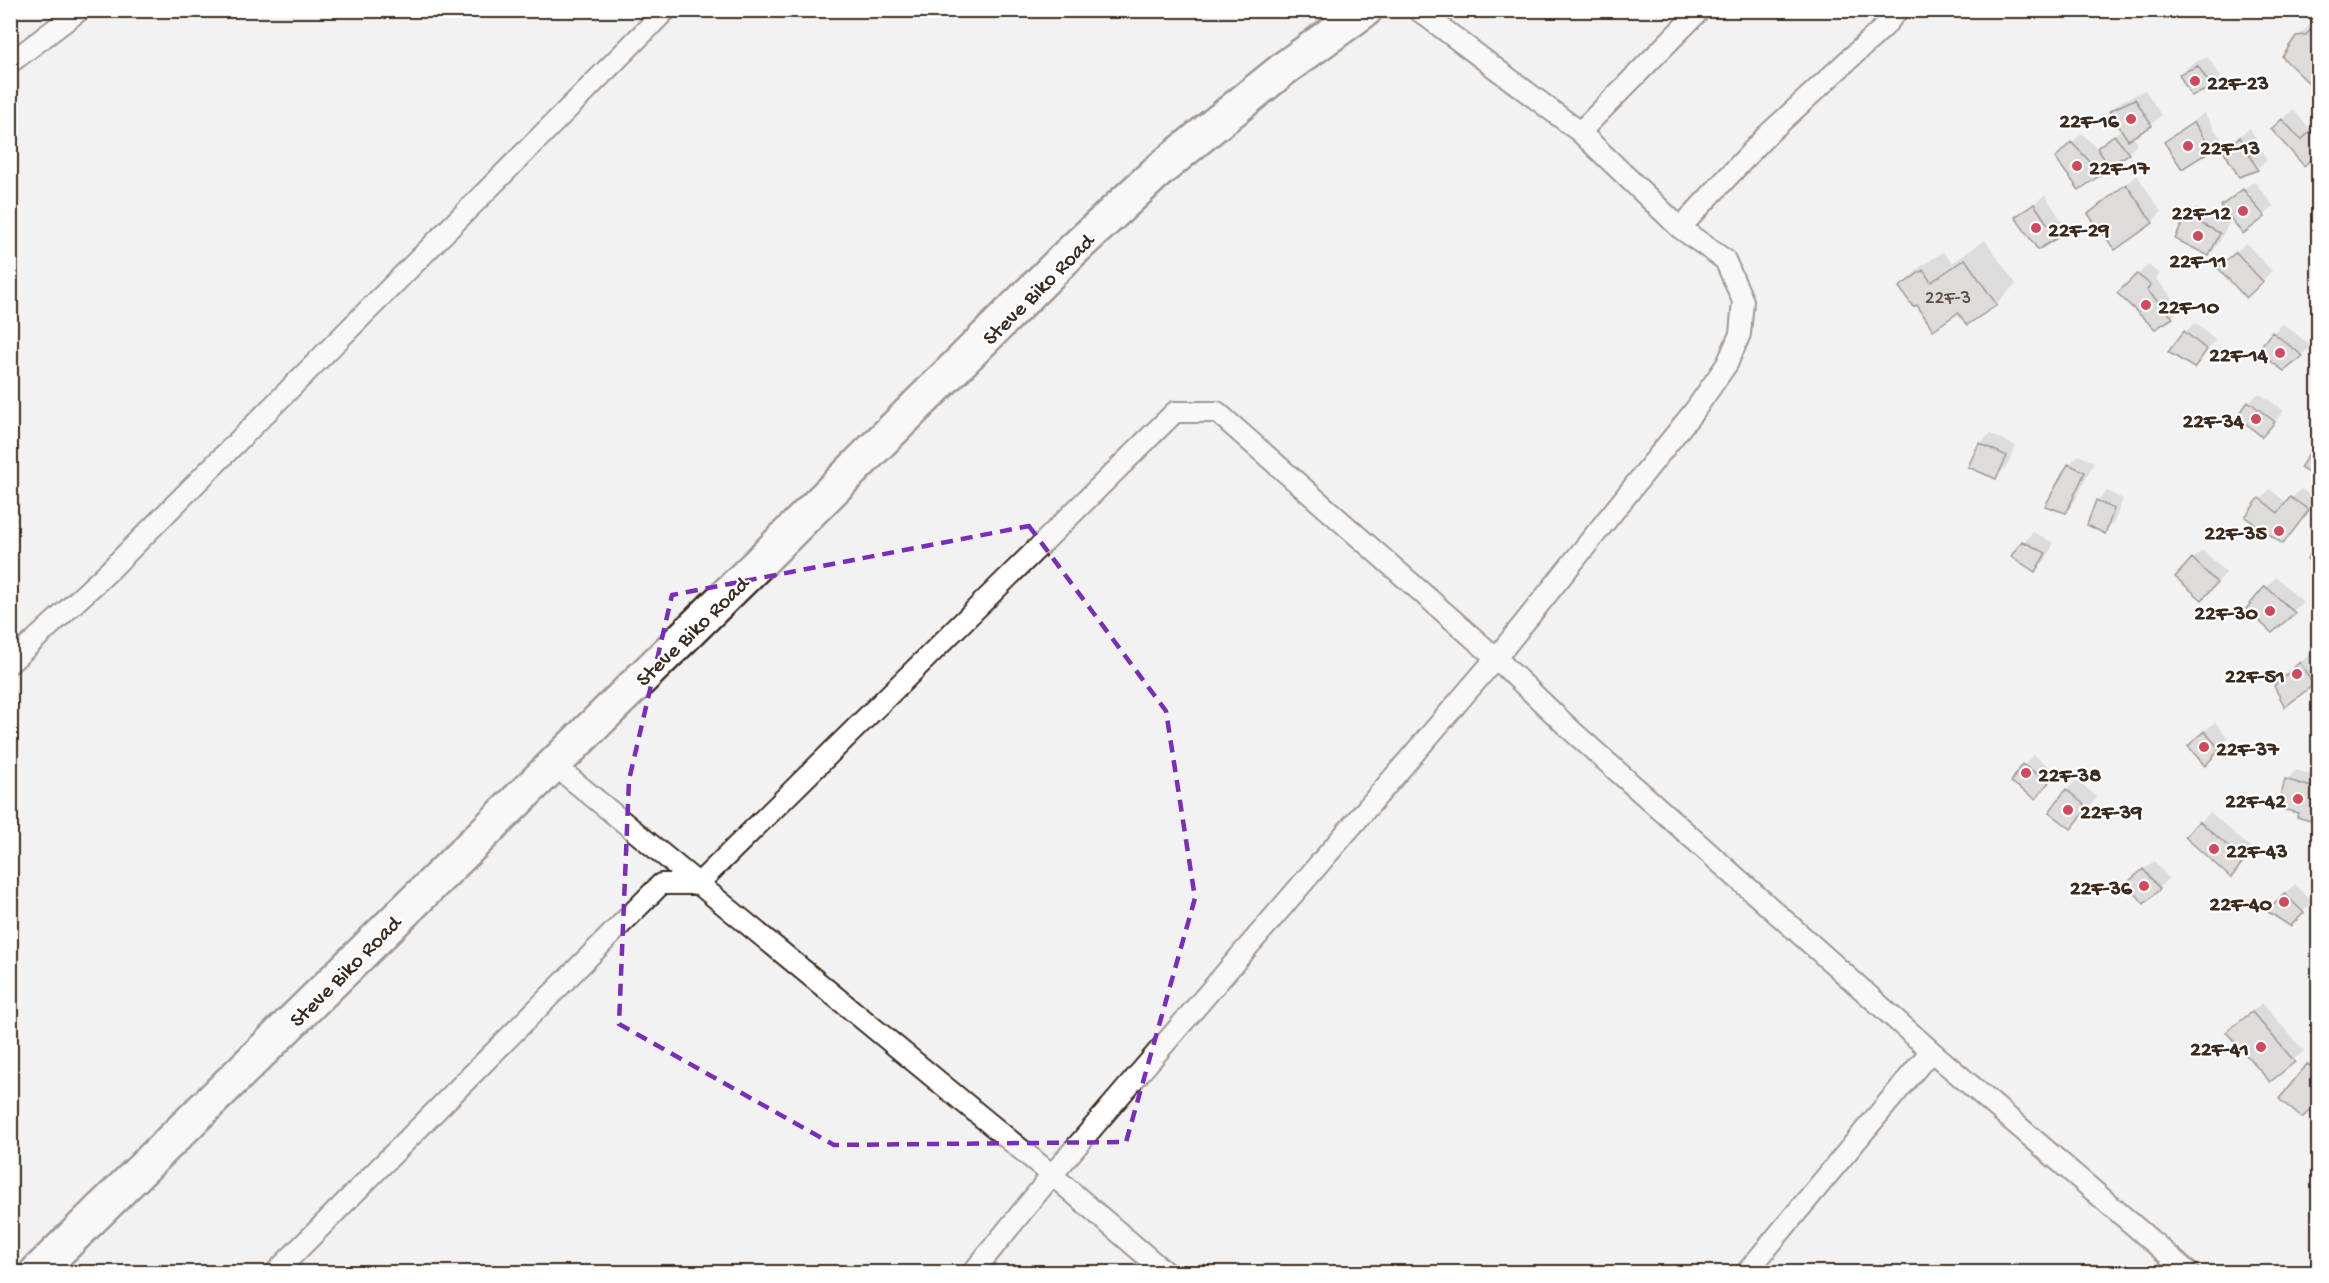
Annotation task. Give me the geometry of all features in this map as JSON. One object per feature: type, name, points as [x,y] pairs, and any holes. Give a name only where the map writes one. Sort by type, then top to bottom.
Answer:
[{"type":"street","name":"Steve Biko Road","points":[[37,1272],[756,566],[1071,252],[1156,173],[1286,67],[1365,10]]},
{"type":"lane","points":[[10,63],[80,10]]},
{"type":"lane","points":[[10,663],[109,571],[666,10]]},
{"type":"lane","points":[[973,1272],[1052,1175],[1496,657],[1695,410],[1727,364],[1740,334],[1743,302],[1725,260],[1680,228],[1580,132],[1418,10]]},
{"type":"lane","points":[[1580,132],[1700,10]]},
{"type":"lane","points":[[1680,228],[1767,135],[1883,28],[1898,10]]},
{"type":"lane","points":[[276,1272],[661,884],[698,884],[1175,412],[1218,412],[1496,657],[1571,730],[1931,1051],[2188,1272]]},
{"type":"lane","points":[[553,764],[1052,1175],[1165,1272]]},
{"type":"lane","points":[[1747,1272],[1931,1051]]},
{"type":"highlighted area","points":[[1029,526],[1166,711],[1195,898],[1126,1142],[834,1145],[619,1024],[629,780],[672,595]]},
{"type":"building","points":[[2318,22],[2318,92],[2282,57],[2296,36],[2306,35]]},
{"type":"building","name":"22F-23","points":[[2198,66],[2212,88],[2191,96],[2179,74]]},
{"type":"building","name":"22F-16","points":[[2135,99],[2152,126],[2128,140],[2109,111]]},
{"type":"building","points":[[2282,119],[2301,140],[2318,125],[2318,153],[2304,166],[2271,129]]},
{"type":"building","name":"22F-13","points":[[2194,122],[2212,150],[2182,169],[2164,142]]},
{"type":"building","points":[[2114,135],[2129,154],[2109,166],[2097,148]]},
{"type":"building","points":[[2240,137],[2258,170],[2239,177],[2222,148]]},
{"type":"building","name":"22F-17","points":[[2071,142],[2102,174],[2079,190],[2055,158]]},
{"type":"building","points":[[2126,184],[2153,223],[2115,250],[2088,214]]},
{"type":"building","name":"22F-12","points":[[2243,189],[2265,217],[2243,234],[2221,206]]},
{"type":"building","name":"22F-29","points":[[2034,204],[2057,238],[2038,250],[2015,217]]},
{"type":"building","name":"22F-11","points":[[2186,216],[2220,233],[2209,256],[2175,239]]},
{"type":"building","points":[[2236,252],[2263,282],[2246,298],[2218,268]]},
{"type":"building","points":[[1965,259],[1997,305],[1967,325],[1958,313],[1933,330],[1917,305],[1913,307],[1899,287],[1923,270],[1931,282]]},
{"type":"building","name":"22F-10","points":[[2137,274],[2151,285],[2147,290],[2173,318],[2155,329],[2117,293]]},
{"type":"building","points":[[2184,331],[2207,350],[2194,368],[2168,352]]},
{"type":"building","name":"22F-14","points":[[2272,332],[2303,356],[2284,371],[2257,351]]},
{"type":"building","name":"22F-34","points":[[2248,401],[2275,422],[2262,437],[2238,417]]},
{"type":"building","points":[[2318,438],[2318,479],[2300,468]]},
{"type":"building","points":[[1979,443],[2007,456],[1996,479],[1968,467]]},
{"type":"building","points":[[2068,464],[2085,472],[2066,513],[2045,506]]},
{"type":"building","name":"22F-35","points":[[2290,497],[2309,510],[2283,544],[2245,517],[2259,498],[2278,513]]},
{"type":"building","points":[[2096,500],[2114,509],[2105,534],[2087,525]]},
{"type":"building","points":[[2022,541],[2046,553],[2035,572],[2011,556]]},
{"type":"building","points":[[2318,543],[2318,569],[2307,559]]},
{"type":"building","points":[[2192,558],[2217,583],[2202,600],[2175,577]]},
{"type":"building","name":"22F-30","points":[[2265,586],[2295,613],[2272,633],[2246,609]]},
{"type":"building","name":"22F-51","points":[[2300,662],[2313,685],[2285,707],[2274,686]]},
{"type":"building","name":"22F-37","points":[[2204,731],[2220,749],[2205,766],[2188,746]]},
{"type":"building","name":"22F-38","points":[[2022,764],[2049,782],[2036,799],[2011,782]]},
{"type":"building","name":"22F-42","points":[[2285,779],[2318,789],[2310,821],[2297,817],[2298,813],[2277,808]]},
{"type":"building","name":"22F-39","points":[[2066,789],[2088,808],[2071,829],[2049,812]]},
{"type":"building","name":"22F-43","points":[[2199,821],[2244,860],[2231,878],[2185,837]]},
{"type":"building","name":"22F-36","points":[[2143,869],[2160,889],[2144,904],[2127,883]]},
{"type":"building","name":"22F-40","points":[[2284,893],[2304,913],[2290,926],[2267,911]]},
{"type":"building","name":"22F-41","points":[[2252,1012],[2295,1062],[2270,1082],[2226,1032]]},
{"type":"building","points":[[2307,1064],[2318,1070],[2318,1102],[2302,1118],[2279,1099]]},
{"type":"place","name":"22F-23","points":[[2195,81]]},
{"type":"place","name":"22F-16","points":[[2131,119]]},
{"type":"place","name":"22F-13","points":[[2188,146]]},
{"type":"place","name":"22F-17","points":[[2077,166]]},
{"type":"place","name":"22F-12","points":[[2243,211]]},
{"type":"place","name":"22F-29","points":[[2036,228]]},
{"type":"place","name":"22F-11","points":[[2198,236]]},
{"type":"place","name":"22F-10","points":[[2146,305]]},
{"type":"place","name":"22F-14","points":[[2280,353]]},
{"type":"place","name":"22F-34","points":[[2256,419]]},
{"type":"place","name":"22F-35","points":[[2279,531]]},
{"type":"place","name":"22F-30","points":[[2270,611]]},
{"type":"place","name":"22F-51","points":[[2297,674]]},
{"type":"place","name":"22F-37","points":[[2204,747]]},
{"type":"place","name":"22F-38","points":[[2026,773]]},
{"type":"place","name":"22F-42","points":[[2298,799]]},
{"type":"place","name":"22F-39","points":[[2068,810]]},
{"type":"place","name":"22F-43","points":[[2214,849]]},
{"type":"place","name":"22F-36","points":[[2144,886]]},
{"type":"place","name":"22F-40","points":[[2284,902]]},
{"type":"place","name":"22F-41","points":[[2261,1047]]}]
